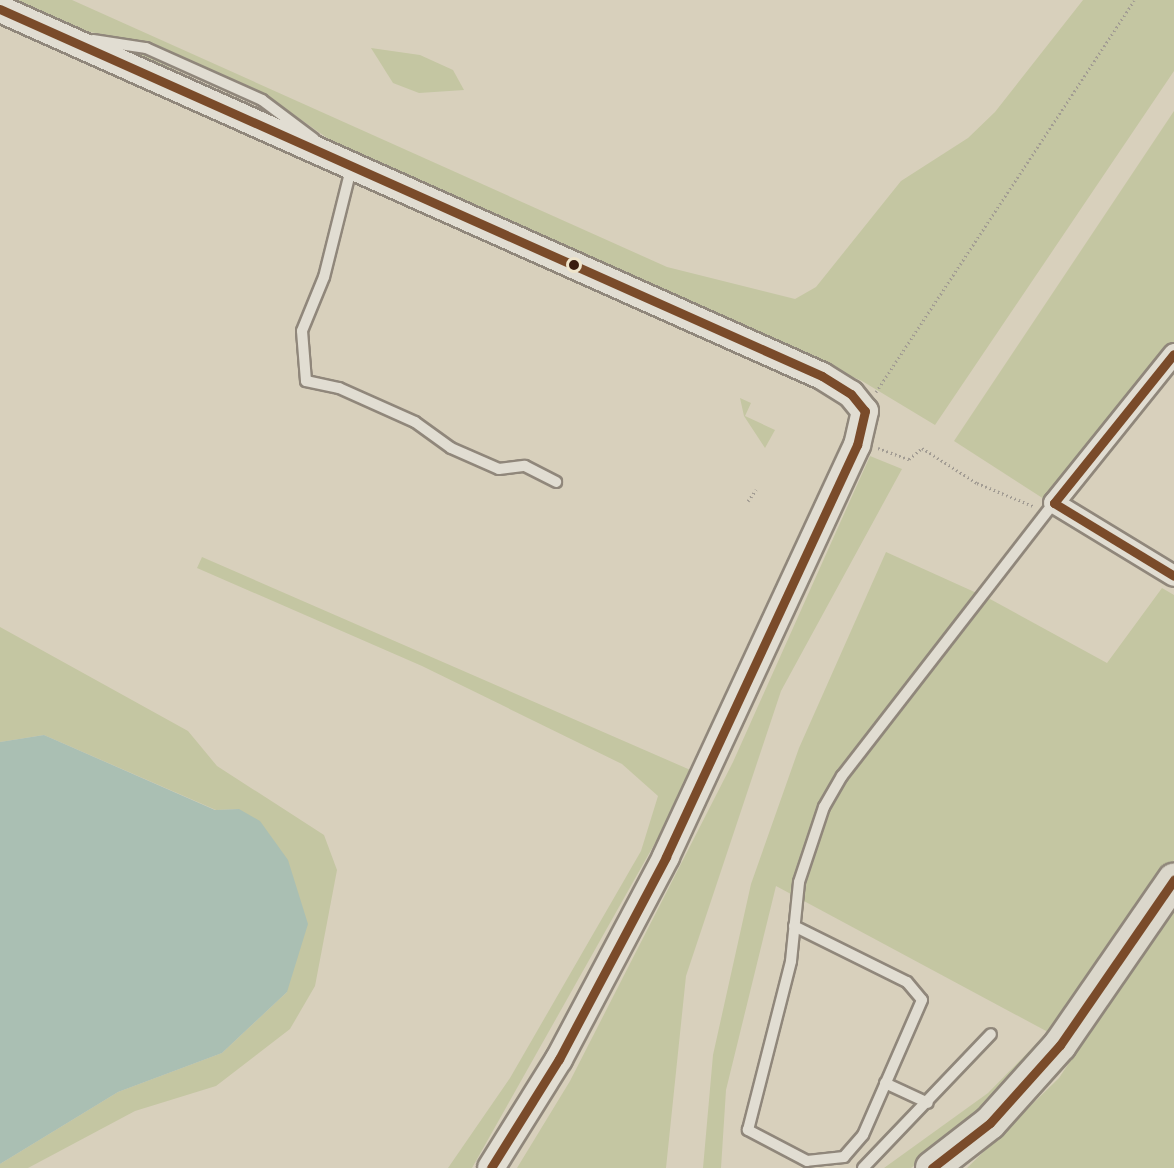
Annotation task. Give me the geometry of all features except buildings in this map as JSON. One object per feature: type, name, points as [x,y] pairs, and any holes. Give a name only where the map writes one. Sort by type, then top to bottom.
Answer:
[{"type":"main road","points":[[932,1168],[990,1123],[1060,1045],[1174,880]]},
{"type":"street","points":[[0,9],[822,376],[851,394],[865,411],[857,445],[666,857],[559,1059],[491,1168]]},
{"type":"street","points":[[1174,354],[1050,508],[1174,576]]},
{"type":"lane","points":[[347,163],[324,278],[302,331],[306,381],[339,388],[415,422],[451,448],[499,468],[525,466],[556,482]]},
{"type":"lane","points":[[794,926],[907,982],[922,1000],[863,1135],[844,1157],[807,1161],[748,1130],[790,961],[798,882],[824,807],[842,776],[1050,508]]},
{"type":"lane","points":[[863,1168],[928,1103],[991,1034]]},
{"type":"lane","points":[[885,1083],[928,1103]]},
{"type":"path","points":[[865,411],[1134,0]]},
{"type":"path","points":[[878,441],[876,447],[909,459],[921,448],[977,483],[1050,508]]},
{"type":"path","points":[[748,501],[756,490]]},
{"type":"green space","points":[[8,0],[72,0],[667,267],[795,299],[816,287],[901,181],[968,138],[995,112],[1083,0],[1174,0],[1174,71],[935,425],[862,381],[351,155],[265,94],[148,42],[66,28]]},
{"type":"green space","points":[[371,48],[420,55],[453,70],[464,90],[419,93],[393,83]]},
{"type":"green space","points":[[122,51],[143,54],[276,119]]},
{"type":"green space","points":[[1174,111],[1174,343],[1044,499],[954,441]]},
{"type":"green space","points":[[740,398],[751,403],[745,416],[775,430],[765,448],[744,416]]},
{"type":"green space","points":[[870,456],[902,469],[781,691],[686,976],[666,1168],[517,1168],[570,1081],[733,762]]},
{"type":"green space","points":[[886,552],[990,599],[1107,663],[1162,588],[1174,595],[1174,860],[1053,1036],[995,1105],[911,1168],[884,1168],[988,1093],[1048,1032],[776,886],[726,1090],[721,1168],[703,1168],[713,1055],[751,884],[799,748]]},
{"type":"green space","points":[[202,557],[695,772],[472,1168],[448,1168],[510,1078],[641,851],[658,796],[622,764],[422,666],[197,568]]},
{"type":"green space","points":[[0,627],[188,731],[217,766],[324,835],[337,870],[315,986],[290,1029],[216,1086],[135,1111],[28,1168],[0,1168],[0,1164],[118,1092],[222,1053],[287,992],[239,809],[216,810],[44,735],[0,742]]},
{"type":"green space","points":[[1174,905],[1174,1168],[967,1168],[1059,1078]]},
{"type":"shaded area","points":[[44,735],[215,810],[239,809],[260,821],[288,860],[308,924],[287,992],[222,1053],[118,1092],[0,1164],[0,742]]},
{"type":"transit line","points":[[0,9],[822,376],[851,394],[865,411],[857,445],[666,857],[559,1059],[491,1168]]},
{"type":"transit line","points":[[1054,503],[1174,354]]},
{"type":"transit line","points":[[1054,503],[1174,576]]},
{"type":"transit line","points":[[932,1168],[990,1123],[1060,1045],[1174,880]]}]
